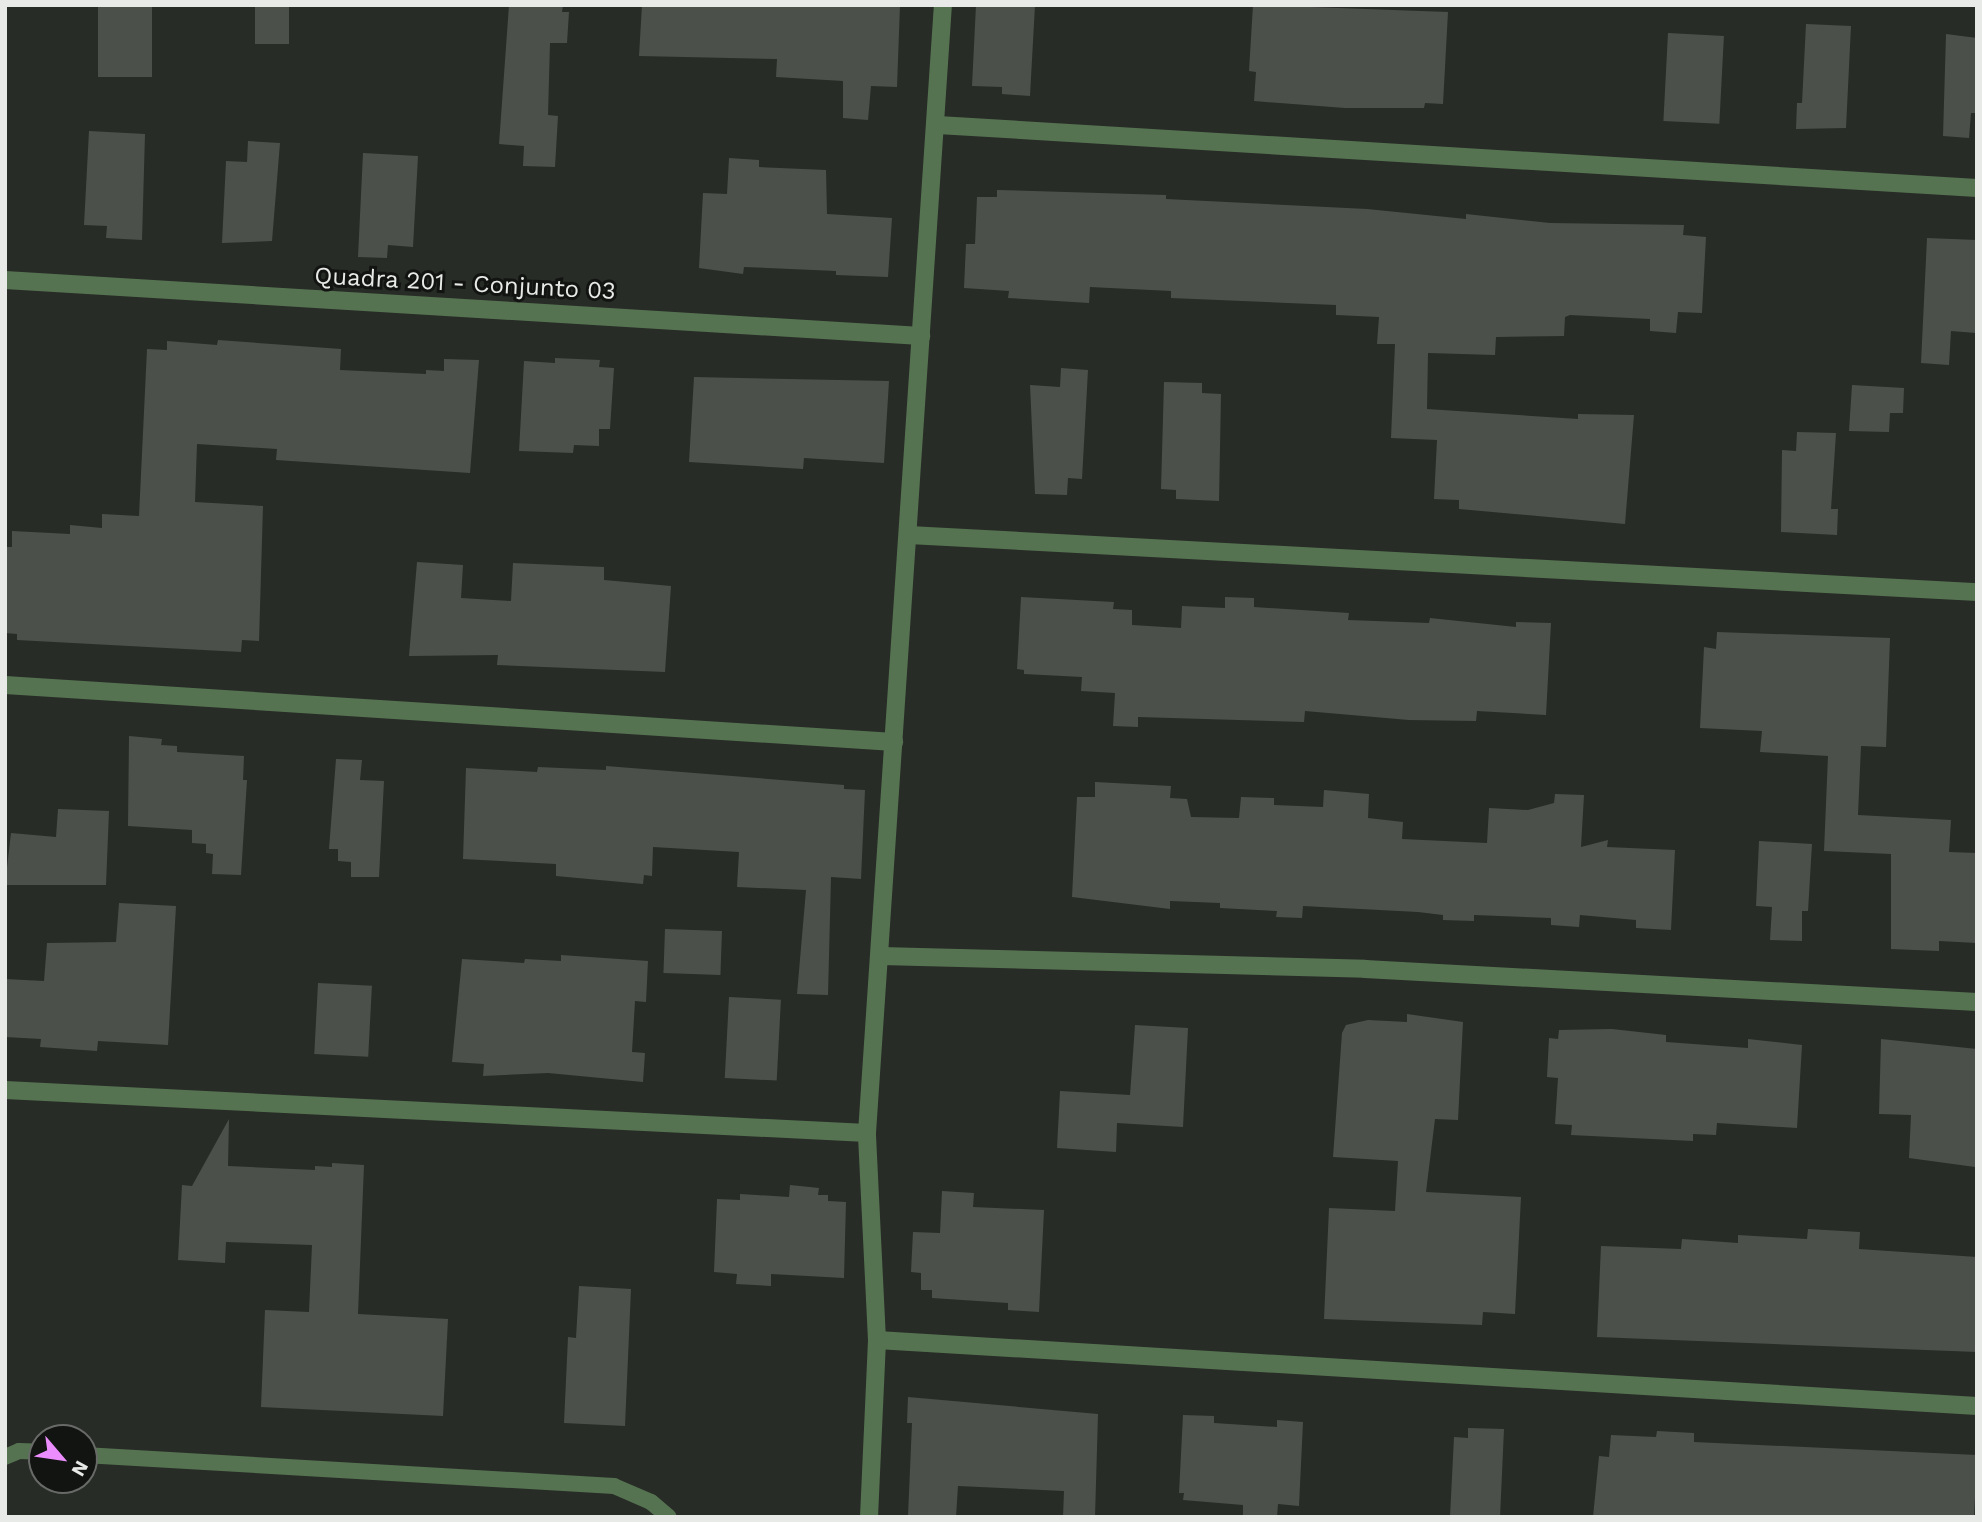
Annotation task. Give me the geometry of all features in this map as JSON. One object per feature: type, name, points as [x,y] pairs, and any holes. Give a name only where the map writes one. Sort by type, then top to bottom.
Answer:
[{"type":"street","points":[[869,1517],[877,1340],[867,1133],[921,336],[938,125],[943,5]]},
{"type":"street","points":[[938,125],[1977,188]]},
{"type":"street","name":"Quadra 201 - Conjunto 03","points":[[5,280],[921,336]]},
{"type":"street","points":[[909,535],[1977,592]]},
{"type":"street","points":[[5,685],[894,742]]},
{"type":"street","points":[[881,956],[1365,969],[1977,1002]]},
{"type":"street","points":[[5,1090],[867,1133]]},
{"type":"street","points":[[877,1340],[1977,1406]]},
{"type":"lane","points":[[5,1457],[19,1451],[28,1451]]},
{"type":"lane","points":[[98,1456],[614,1486],[651,1502],[669,1517]]},
{"type":"building","points":[[98,5],[152,5],[152,77],[98,77]]},
{"type":"building","points":[[255,5],[289,5],[289,44],[255,44]]},
{"type":"building","points":[[509,5],[563,5],[562,12],[569,12],[567,43],[550,43],[548,115],[558,116],[555,167],[523,166],[524,146],[499,144]]},
{"type":"building","points":[[642,5],[900,5],[897,87],[871,86],[868,120],[843,118],[843,81],[776,77],[777,59],[639,56]]},
{"type":"building","points":[[976,5],[1035,5],[1030,96],[1002,94],[1002,87],[972,86]]},
{"type":"building","points":[[1253,5],[1448,12],[1443,104],[1425,103],[1424,108],[1345,108],[1254,101],[1256,72],[1249,71]]},
{"type":"building","points":[[1806,24],[1851,26],[1846,128],[1796,129],[1797,103],[1802,103]]},
{"type":"building","points":[[1668,33],[1724,36],[1719,124],[1663,121]]},
{"type":"building","points":[[1946,34],[1977,38],[1977,113],[1971,113],[1969,138],[1943,136]]},
{"type":"building","points":[[89,131],[145,134],[142,240],[106,238],[107,226],[84,225]]},
{"type":"building","points":[[248,141],[280,143],[272,241],[222,243],[226,161],[247,162]]},
{"type":"building","points":[[363,153],[418,156],[413,247],[388,245],[387,258],[358,257]]},
{"type":"building","points":[[729,158],[759,160],[759,167],[826,170],[827,214],[892,218],[888,277],[836,275],[836,271],[744,267],[743,274],[699,268],[703,193],[727,194]]},
{"type":"building","points":[[997,190],[1166,195],[1166,199],[1367,209],[1466,219],[1466,214],[1550,223],[1684,225],[1683,235],[1706,237],[1702,313],[1678,312],[1676,333],[1650,331],[1650,319],[1570,315],[1565,317],[1564,336],[1496,337],[1495,355],[1428,353],[1427,409],[1578,419],[1578,414],[1634,415],[1625,524],[1459,509],[1459,500],[1434,499],[1437,440],[1391,438],[1395,344],[1377,344],[1379,317],[1336,315],[1336,305],[1171,298],[1171,291],[1090,287],[1089,303],[1008,298],[1009,291],[964,288],[966,244],[975,244],[977,197],[997,197]]},
{"type":"building","points":[[1927,238],[1977,240],[1976,333],[1951,331],[1949,365],[1921,363]]},
{"type":"building","points":[[218,340],[341,349],[340,370],[426,374],[426,370],[444,371],[444,359],[479,360],[470,473],[276,460],[277,449],[197,444],[195,502],[263,506],[259,641],[242,640],[241,652],[17,640],[17,634],[5,633],[5,547],[12,547],[12,531],[70,534],[70,525],[102,528],[102,514],[139,516],[147,349],[167,350],[167,341],[217,345]]},
{"type":"building","points":[[555,358],[600,360],[599,367],[614,368],[610,429],[599,429],[599,446],[574,445],[573,453],[519,451],[524,361],[555,363]]},
{"type":"building","points":[[1061,368],[1088,370],[1082,479],[1068,478],[1067,495],[1035,494],[1030,385],[1060,387]]},
{"type":"building","points":[[694,377],[889,381],[884,463],[804,458],[803,469],[689,462]]},
{"type":"building","points":[[1164,382],[1202,383],[1202,393],[1221,394],[1219,501],[1176,499],[1176,490],[1161,489]]},
{"type":"building","points":[[1852,385],[1904,388],[1903,413],[1890,413],[1889,432],[1849,431]]},
{"type":"building","points":[[1797,432],[1836,433],[1831,509],[1838,509],[1837,535],[1781,532],[1782,450],[1796,451]]},
{"type":"building","points":[[417,562],[463,565],[461,598],[511,601],[513,563],[604,567],[604,580],[671,586],[665,672],[497,665],[498,655],[409,656]]},
{"type":"building","points":[[1021,597],[1114,602],[1113,609],[1132,610],[1132,625],[1181,628],[1182,606],[1225,608],[1225,597],[1254,598],[1254,607],[1349,613],[1348,620],[1429,623],[1430,618],[1516,627],[1516,622],[1551,623],[1546,715],[1477,711],[1476,721],[1409,720],[1305,711],[1304,722],[1138,717],[1138,727],[1113,726],[1115,693],[1081,691],[1082,677],[1024,674],[1024,670],[1017,669]]},
{"type":"building","points":[[1717,632],[1890,638],[1886,747],[1861,746],[1858,815],[1951,820],[1949,852],[1977,853],[1977,943],[1939,941],[1939,951],[1891,949],[1891,854],[1824,851],[1828,756],[1760,752],[1762,731],[1700,728],[1704,647],[1716,649]]},
{"type":"building","points":[[129,736],[162,739],[161,745],[177,746],[177,752],[244,756],[243,780],[247,780],[241,875],[212,874],[213,854],[206,853],[206,844],[192,843],[192,830],[128,826]]},
{"type":"building","points":[[336,759],[362,760],[360,780],[384,781],[379,877],[351,877],[351,862],[338,861],[338,849],[329,849]]},
{"type":"building","points":[[606,766],[844,785],[844,789],[865,790],[861,879],[831,877],[828,995],[797,994],[806,890],[737,887],[739,852],[653,847],[652,876],[644,875],[643,884],[556,876],[556,864],[463,859],[466,768],[537,772],[538,767],[606,770]]},
{"type":"building","points":[[1095,782],[1171,786],[1170,798],[1187,799],[1191,817],[1239,818],[1241,797],[1274,798],[1274,805],[1323,807],[1324,790],[1369,794],[1368,818],[1403,822],[1402,839],[1487,843],[1489,808],[1528,810],[1554,803],[1555,794],[1584,795],[1581,847],[1608,840],[1607,847],[1675,850],[1671,930],[1636,928],[1636,920],[1580,915],[1579,927],[1551,925],[1551,918],[1474,915],[1474,921],[1443,920],[1443,915],[1418,912],[1303,906],[1302,918],[1276,917],[1277,911],[1220,908],[1220,903],[1170,901],[1170,909],[1072,897],[1077,797],[1095,797]]},
{"type":"building","points":[[58,809],[109,811],[106,885],[5,885],[11,833],[56,837]]},
{"type":"building","points":[[1759,841],[1812,844],[1808,911],[1802,911],[1802,941],[1770,940],[1772,907],[1756,906]]},
{"type":"building","points":[[119,903],[176,906],[168,1045],[98,1041],[97,1051],[40,1047],[41,1039],[5,1037],[5,979],[44,981],[47,943],[116,942]]},
{"type":"building","points":[[665,929],[722,931],[720,975],[663,973]]},
{"type":"building","points":[[561,955],[648,961],[646,1002],[635,1001],[632,1052],[645,1053],[643,1082],[548,1073],[483,1076],[484,1064],[452,1062],[462,959],[524,963],[525,959],[561,961]]},
{"type":"building","points":[[318,983],[372,986],[368,1057],[314,1054]]},
{"type":"building","points":[[729,997],[781,1000],[777,1081],[725,1078]]},
{"type":"building","points":[[1407,1014],[1463,1022],[1458,1120],[1435,1119],[1426,1192],[1521,1197],[1515,1314],[1483,1312],[1482,1325],[1324,1319],[1329,1208],[1395,1211],[1398,1161],[1333,1157],[1342,1033],[1346,1025],[1368,1020],[1407,1022]]},
{"type":"building","points":[[1135,1025],[1188,1028],[1183,1127],[1117,1123],[1116,1152],[1057,1148],[1060,1091],[1130,1095]]},
{"type":"building","points":[[1612,1029],[1666,1035],[1666,1042],[1748,1048],[1748,1039],[1802,1045],[1797,1128],[1717,1123],[1716,1135],[1693,1134],[1693,1141],[1571,1135],[1572,1125],[1555,1124],[1558,1078],[1547,1077],[1549,1038],[1558,1039],[1559,1030]]},
{"type":"building","points":[[1881,1039],[1977,1049],[1975,1167],[1909,1158],[1911,1115],[1879,1114]]},
{"type":"building","points":[[229,1119],[228,1166],[315,1170],[315,1166],[332,1167],[332,1163],[364,1165],[358,1314],[448,1319],[443,1416],[261,1407],[265,1310],[309,1312],[312,1245],[226,1242],[225,1263],[178,1260],[182,1185],[192,1186]]},
{"type":"building","points":[[790,1185],[819,1188],[818,1195],[828,1195],[828,1201],[846,1202],[844,1278],[771,1274],[771,1286],[736,1284],[737,1274],[714,1272],[717,1199],[740,1200],[740,1194],[789,1197]]},
{"type":"building","points":[[942,1191],[974,1193],[973,1207],[1044,1210],[1039,1312],[1008,1310],[1008,1303],[932,1298],[932,1290],[921,1290],[921,1273],[911,1272],[913,1232],[940,1233]]},
{"type":"building","points":[[1808,1229],[1860,1232],[1859,1249],[1977,1257],[1977,1352],[1597,1337],[1601,1246],[1681,1249],[1682,1239],[1738,1243],[1738,1235],[1807,1239]]},
{"type":"building","points":[[579,1286],[631,1289],[625,1426],[564,1423],[568,1337],[576,1338]]},
{"type":"building","points":[[908,1397],[1098,1414],[1095,1517],[1063,1517],[1064,1491],[958,1486],[956,1517],[908,1516],[912,1423],[907,1423]]},
{"type":"building","points":[[1183,1415],[1214,1416],[1214,1423],[1277,1427],[1277,1420],[1303,1422],[1299,1506],[1278,1504],[1277,1517],[1243,1517],[1243,1505],[1183,1500],[1184,1493],[1179,1493]]},
{"type":"building","points":[[1468,1428],[1504,1429],[1500,1517],[1450,1517],[1454,1437],[1468,1438]]},
{"type":"building","points":[[1657,1431],[1694,1433],[1694,1442],[1977,1455],[1974,1517],[1593,1517],[1599,1456],[1609,1457],[1611,1435],[1656,1437]]}]
